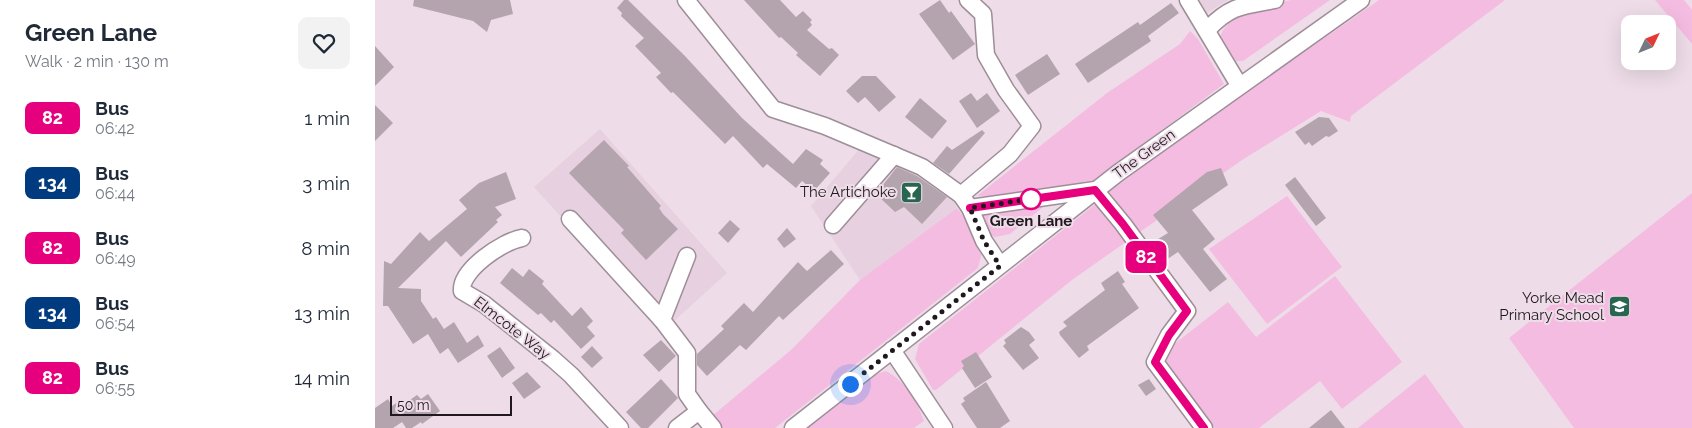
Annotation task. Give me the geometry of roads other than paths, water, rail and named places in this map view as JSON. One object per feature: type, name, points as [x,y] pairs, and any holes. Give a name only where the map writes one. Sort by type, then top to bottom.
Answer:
[{"type":"street","points":[[686,0],[773,109],[825,126],[922,168],[965,202],[984,241],[1000,266]]},
{"type":"street","points":[[965,202],[1010,154],[1032,126],[1006,90],[986,56],[983,14],[968,0]]},
{"type":"street","points":[[1188,0],[1239,85]]},
{"type":"street","points":[[1207,29],[1235,7],[1275,0]]},
{"type":"street","name":"The Green","points":[[793,428],[1095,190],[1353,2]]},
{"type":"street","points":[[833,225],[894,155]]},
{"type":"street","points":[[965,202],[1095,190],[1123,224],[1187,311],[1169,335],[1155,362],[1204,428]]},
{"type":"street","points":[[570,219],[662,320],[687,353],[687,394],[713,428]]},
{"type":"street","name":"Elmcote Way","points":[[523,238],[499,246],[468,274],[462,285],[462,291],[484,304],[553,359],[571,375],[620,428]]},
{"type":"street","points":[[662,320],[687,256]]},
{"type":"street","points":[[892,350],[944,428]]},
{"type":"street","points":[[677,428],[699,411]]},
{"type":"place","name":"The Artichoke","points":[[912,192]]},
{"type":"place","name":"Green Lane","points":[[1031,199]]},
{"type":"place","name":"Yorke Mead Primary School","points":[[1620,307]]}]
